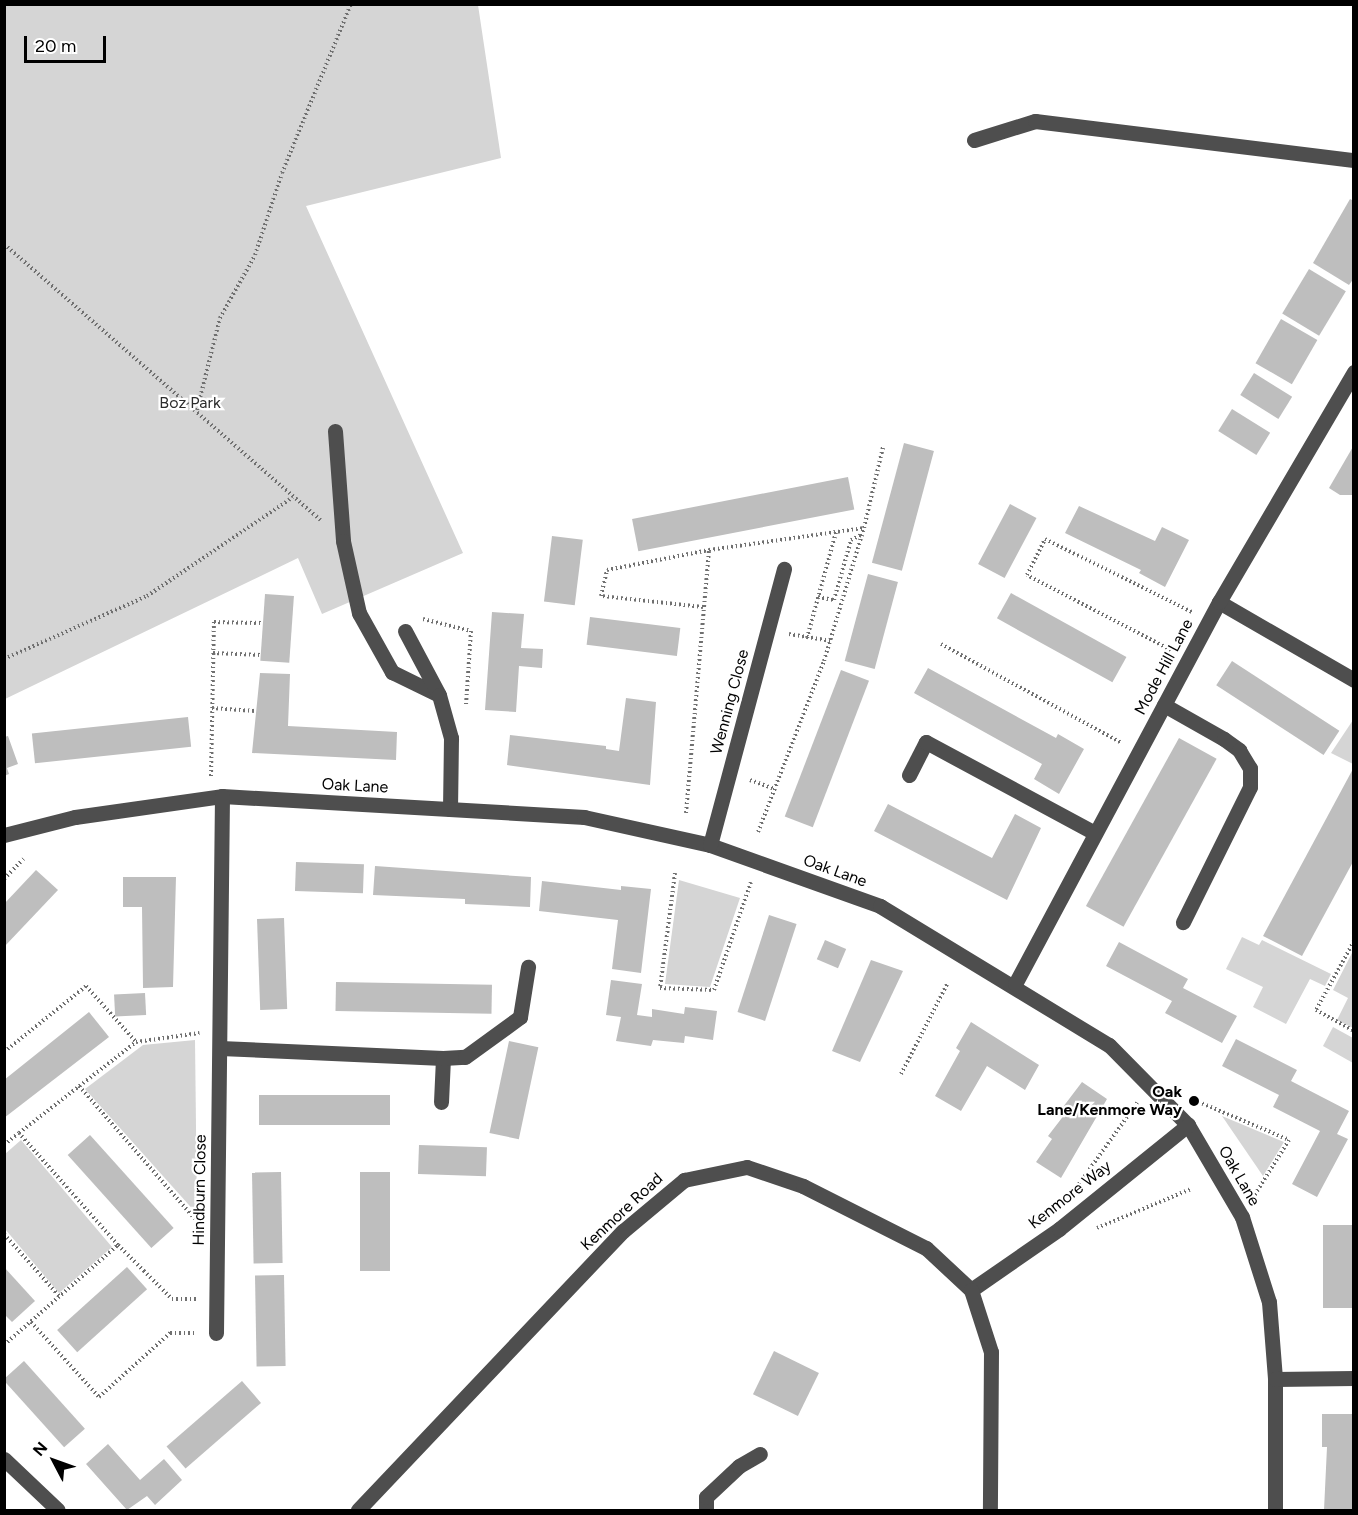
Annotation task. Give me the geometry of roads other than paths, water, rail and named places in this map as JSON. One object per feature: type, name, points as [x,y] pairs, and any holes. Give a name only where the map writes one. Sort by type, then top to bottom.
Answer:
[{"type":"street","points":[[974,140],[1035,121],[1353,160]]},
{"type":"street","name":"Mode Hill Lane","points":[[1015,984],[1219,602],[1353,372]]},
{"type":"street","points":[[335,431],[343,541],[359,613],[392,672],[439,695]]},
{"type":"street","name":"Wenning Close","points":[[710,845],[784,569]]},
{"type":"street","points":[[1219,602],[1353,680]]},
{"type":"street","points":[[405,631],[439,695],[451,738],[450,809]]},
{"type":"street","points":[[1164,705],[1224,739],[1239,750],[1250,768],[1250,787],[1183,922]]},
{"type":"street","points":[[909,775],[926,742],[1095,833]]},
{"type":"street","name":"Oak Lane","points":[[4,835],[75,817],[216,797],[584,817],[710,845],[880,906],[1015,984],[1109,1045],[1188,1125],[1240,1213],[1269,1302],[1275,1379],[1275,1510]]},
{"type":"street","name":"Hindburn Close","points":[[216,797],[220,1030],[216,1333]]},
{"type":"street","points":[[220,1048],[443,1058],[465,1057],[520,1017],[528,967]]},
{"type":"street","points":[[441,1102],[443,1058]]},
{"type":"street","name":"Kenmore Way","points":[[971,1290],[1059,1229],[1188,1125]]},
{"type":"street","name":"Kenmore Road","points":[[358,1510],[623,1231],[684,1180],[747,1167],[803,1186],[926,1248],[971,1290],[992,1352],[990,1510]]},
{"type":"street","points":[[1275,1379],[1353,1378]]},
{"type":"street","points":[[706,1510],[706,1497],[740,1466],[760,1454]]},
{"type":"street","points":[[4,1460],[58,1510]]},
{"type":"street","points":[[35,1510],[47,1500]]},
{"type":"place","name":"Oak Lane/Kenmore Way","points":[[1194,1101]]},
{"type":"park label","name":"Boz Park","points":[[190,403]]}]
